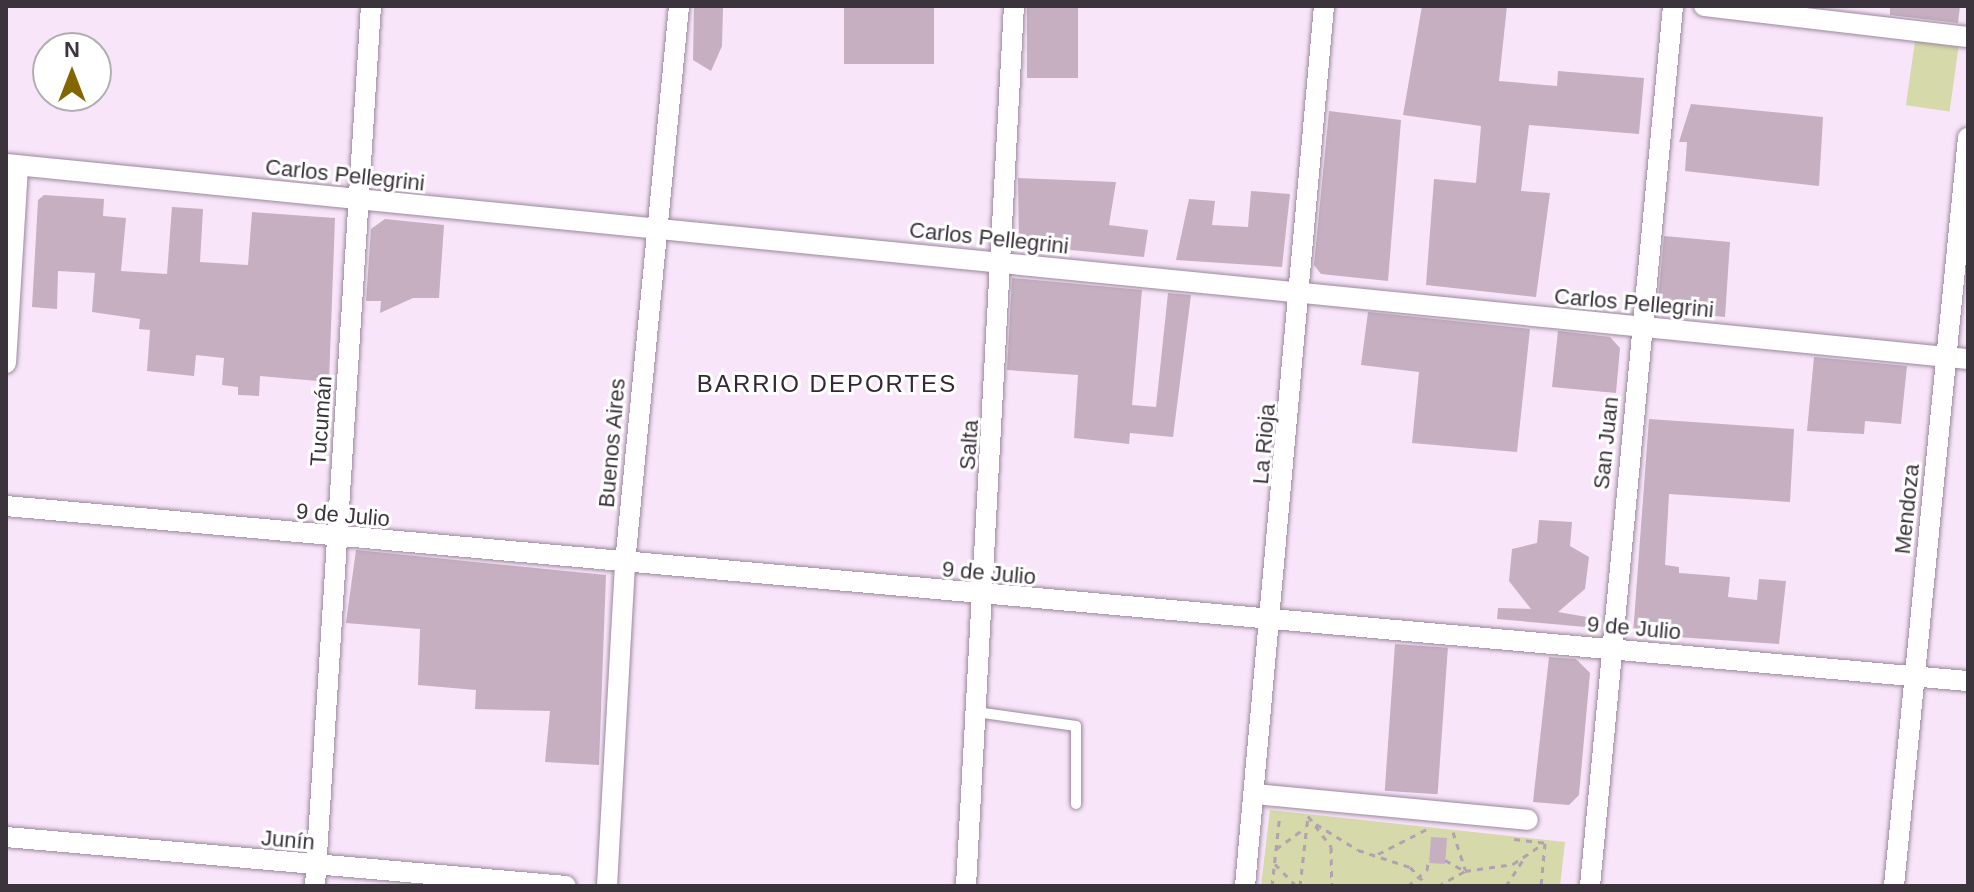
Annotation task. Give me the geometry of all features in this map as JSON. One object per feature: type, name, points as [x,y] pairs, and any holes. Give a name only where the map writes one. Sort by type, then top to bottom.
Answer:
[{"type":"street","name":"Tucumán","points":[[316,876],[371,6]]},
{"type":"street","name":"Buenos Aires","points":[[607,886],[625,563],[679,6]]},
{"type":"street","name":"Salta","points":[[966,886],[1004,264],[1014,6]]},
{"type":"street","name":"La Rioja","points":[[1245,886],[1272,619],[1324,6]]},
{"type":"street","name":"San Juan","points":[[1590,886],[1608,650],[1643,328],[1673,6]]},
{"type":"street","points":[[1704,6],[1968,37]]},
{"type":"street","name":"Mendoza","points":[[1894,886],[1968,138]]},
{"type":"street","name":"Carlos Pellegrini","points":[[12,164],[1301,295],[1968,359]]},
{"type":"street","points":[[6,363],[12,164]]},
{"type":"street","name":"9 de Julio","points":[[6,506],[983,597],[1272,619],[1968,681]]},
{"type":"street","points":[[1254,794],[1528,820]]},
{"type":"street","name":"Junín","points":[[6,837],[316,876],[566,886]]},
{"type":"lane","points":[[976,712],[1076,726],[1076,804]]},
{"type":"path","points":[[1272,886],[1280,814],[1323,818]]},
{"type":"path","points":[[1308,816],[1331,847],[1332,886]]},
{"type":"path","points":[[1298,886],[1308,816]]},
{"type":"path","points":[[1313,822],[1420,878],[1428,886]]},
{"type":"path","points":[[1276,849],[1306,828]]},
{"type":"path","points":[[1412,828],[1468,834]]},
{"type":"path","points":[[1373,854],[1427,829]]},
{"type":"path","points":[[1453,832],[1465,871]]},
{"type":"path","points":[[1499,838],[1545,843]]},
{"type":"path","points":[[1506,886],[1525,858],[1545,843]]},
{"type":"path","points":[[1541,886],[1545,843]]},
{"type":"path","points":[[1408,886],[1420,878],[1429,858]]},
{"type":"path","points":[[1438,886],[1465,871],[1525,858]]},
{"type":"path","points":[[1445,860],[1465,871]]},
{"type":"path","points":[[1275,864],[1298,886]]},
{"type":"green space","points":[[1915,41],[1959,47],[1950,111],[1906,105]]},
{"type":"green space","points":[[1270,810],[1565,842],[1560,886],[1261,886]]},
{"type":"building","points":[[694,6],[723,6],[722,46],[711,71],[693,60]]},
{"type":"building","points":[[844,6],[934,6],[934,64],[844,64]]},
{"type":"building","points":[[1027,6],[1078,6],[1078,78],[1027,78]]},
{"type":"building","points":[[1422,6],[1507,6],[1499,81],[1557,86],[1558,71],[1644,78],[1639,134],[1529,125],[1521,191],[1550,193],[1536,297],[1426,285],[1434,179],[1476,183],[1481,126],[1403,115]]},
{"type":"building","points":[[1890,6],[1960,6],[1958,23],[1890,15]]},
{"type":"building","points":[[1691,104],[1823,117],[1819,186],[1685,171],[1687,142],[1679,142]]},
{"type":"building","points":[[1329,111],[1401,120],[1388,281],[1321,274],[1314,265]]},
{"type":"building","points":[[1018,178],[1116,182],[1109,225],[1148,230],[1144,257],[1019,245]]},
{"type":"building","points":[[1251,191],[1290,194],[1282,267],[1176,260],[1189,199],[1215,201],[1212,225],[1248,227]]},
{"type":"building","points":[[44,195],[104,199],[103,216],[126,218],[121,271],[167,274],[172,207],[203,209],[200,262],[248,265],[252,212],[335,218],[329,382],[260,376],[259,396],[238,395],[238,387],[222,385],[224,358],[196,355],[194,376],[147,371],[150,330],[139,329],[140,319],[92,312],[95,273],[58,271],[57,309],[32,307],[38,200]]},
{"type":"building","points":[[385,219],[444,225],[439,298],[413,298],[380,313],[381,301],[366,301],[371,229]]},
{"type":"building","points":[[1664,236],[1730,242],[1725,317],[1667,311],[1658,301]]},
{"type":"building","points":[[1012,278],[1142,290],[1132,405],[1156,407],[1168,293],[1191,295],[1173,437],[1130,433],[1129,444],[1074,438],[1078,375],[1007,370]]},
{"type":"building","points":[[1368,312],[1530,329],[1517,452],[1412,443],[1419,372],[1361,365]]},
{"type":"building","points":[[1558,331],[1610,337],[1620,348],[1616,393],[1552,387]]},
{"type":"building","points":[[1814,357],[1907,366],[1901,424],[1865,421],[1864,434],[1807,431]]},
{"type":"building","points":[[1649,419],[1794,429],[1790,502],[1669,494],[1665,565],[1679,567],[1679,573],[1730,577],[1728,597],[1757,600],[1759,579],[1786,581],[1779,644],[1633,634]]},
{"type":"building","points":[[1539,520],[1572,522],[1570,546],[1589,557],[1585,589],[1558,612],[1587,617],[1586,627],[1497,619],[1498,608],[1531,609],[1509,581],[1512,549],[1537,543]]},
{"type":"building","points":[[356,550],[606,575],[599,765],[545,762],[550,711],[475,709],[476,690],[418,685],[420,629],[346,623]]},
{"type":"building","points":[[1395,644],[1448,648],[1438,794],[1385,791]]},
{"type":"building","points":[[1549,657],[1576,659],[1590,673],[1579,795],[1569,805],[1533,802]]},
{"type":"building","points":[[1431,837],[1447,838],[1445,864],[1429,863]]},
{"type":"district","name":"BARRIO DEPORTES","points":[[827,384]]}]
